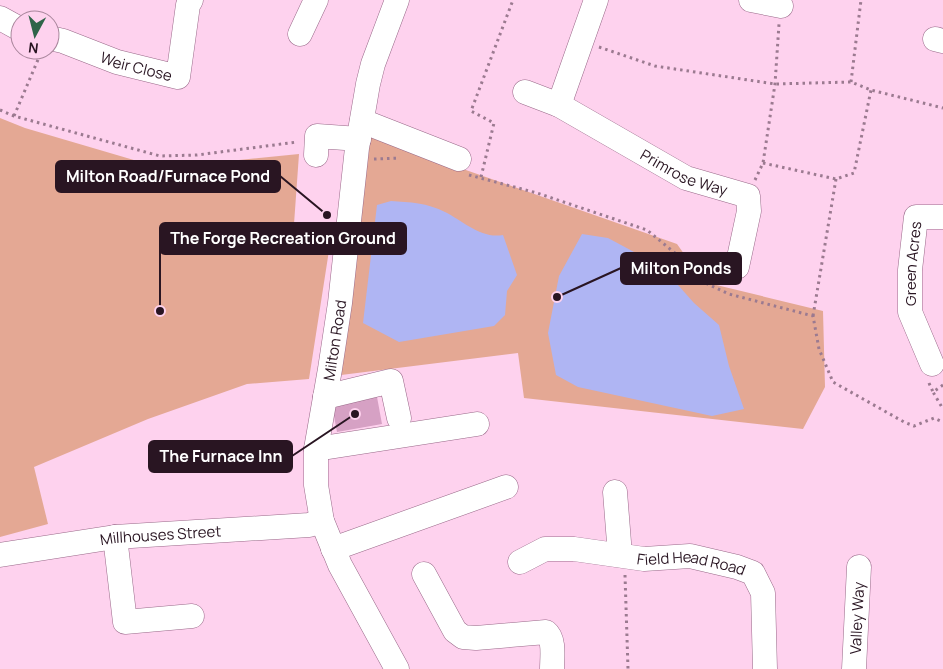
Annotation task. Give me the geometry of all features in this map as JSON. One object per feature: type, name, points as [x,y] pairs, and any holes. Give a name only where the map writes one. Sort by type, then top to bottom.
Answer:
[{"type":"street","name":"Weir Close","points":[[60,40],[117,62],[178,77],[188,5],[191,0]]},
{"type":"street","points":[[300,34],[316,0]]},
{"type":"street","name":"Milton Road","points":[[396,669],[340,565],[322,521],[316,485],[316,449],[340,303],[359,140],[373,64],[397,0]]},
{"type":"street","points":[[559,105],[596,0]]},
{"type":"street","points":[[750,0],[781,6]]},
{"type":"street","name":"Primrose Way","points":[[525,92],[559,105],[686,178],[748,196],[749,211],[737,267]]},
{"type":"street","points":[[316,146],[359,140],[462,166]]},
{"type":"street","name":"Green Acres","points":[[932,364],[910,312],[910,270],[916,217],[943,217]]},
{"type":"street","points":[[325,397],[391,381],[399,418]]},
{"type":"street","points":[[316,449],[477,424]]},
{"type":"street","points":[[333,549],[506,487]]},
{"type":"street","name":"Field Head Road","points":[[615,492],[620,555]]},
{"type":"street","name":"Millhouses Street","points":[[0,555],[115,537],[309,524],[322,521]]},
{"type":"street","points":[[115,537],[125,622],[192,616]]},
{"type":"street","name":"Field Head Road","points":[[520,562],[545,549],[574,548],[644,559],[690,556],[737,567],[753,573],[763,593],[765,669]]},
{"type":"street","name":"Valley Way","points":[[854,669],[859,568]]},
{"type":"street","points":[[424,574],[455,631],[463,637],[476,638],[546,632],[550,635],[552,642],[552,669]]},
{"type":"path","points":[[480,177],[494,123],[471,111],[513,0]]},
{"type":"path","points":[[851,82],[860,0]]},
{"type":"path","points":[[748,196],[763,163],[775,84],[781,6]]},
{"type":"path","points":[[582,41],[655,66],[775,84],[851,82],[871,90],[943,108]]},
{"type":"path","points":[[14,116],[38,60]]},
{"type":"path","points":[[763,163],[836,179],[854,173],[871,90]]},
{"type":"path","points":[[0,110],[14,116],[160,156],[197,155],[296,142],[316,146]]},
{"type":"path","points":[[359,140],[404,158]]},
{"type":"path","points":[[462,166],[480,177],[538,193],[646,230],[687,263],[703,282],[730,294],[813,316]]},
{"type":"path","points":[[836,179],[813,316],[819,349],[834,382],[914,426],[934,418],[943,422]]},
{"type":"path","points":[[943,385],[933,392],[943,409]]},
{"type":"path","points":[[620,555],[624,572],[628,669]]},
{"type":"shaded area","points":[[0,118],[25,128],[161,168],[299,154],[293,238],[330,244],[309,379],[247,384],[148,419],[34,467],[48,524],[0,537]]},
{"type":"shaded area","points":[[369,136],[677,244],[704,282],[823,311],[825,387],[803,429],[524,398],[518,353],[341,375]]},
{"type":"water","points":[[391,201],[432,207],[445,212],[480,232],[495,236],[503,235],[517,275],[507,291],[505,315],[494,326],[399,342],[363,323],[377,205]]},
{"type":"water","points":[[582,234],[608,238],[662,267],[694,303],[719,325],[729,366],[744,409],[712,416],[578,387],[556,375],[548,333],[559,276]]},
{"type":"building","points":[[377,397],[382,424],[337,432],[332,405]]},
{"type":"place","name":"Milton Road/Furnace Pond","points":[[327,215]]},
{"type":"place","name":"Milton Ponds","points":[[557,297]]},
{"type":"place","name":"The Forge Recreation Ground","points":[[160,311]]},
{"type":"place","name":"The Furnace Inn","points":[[355,414]]}]
